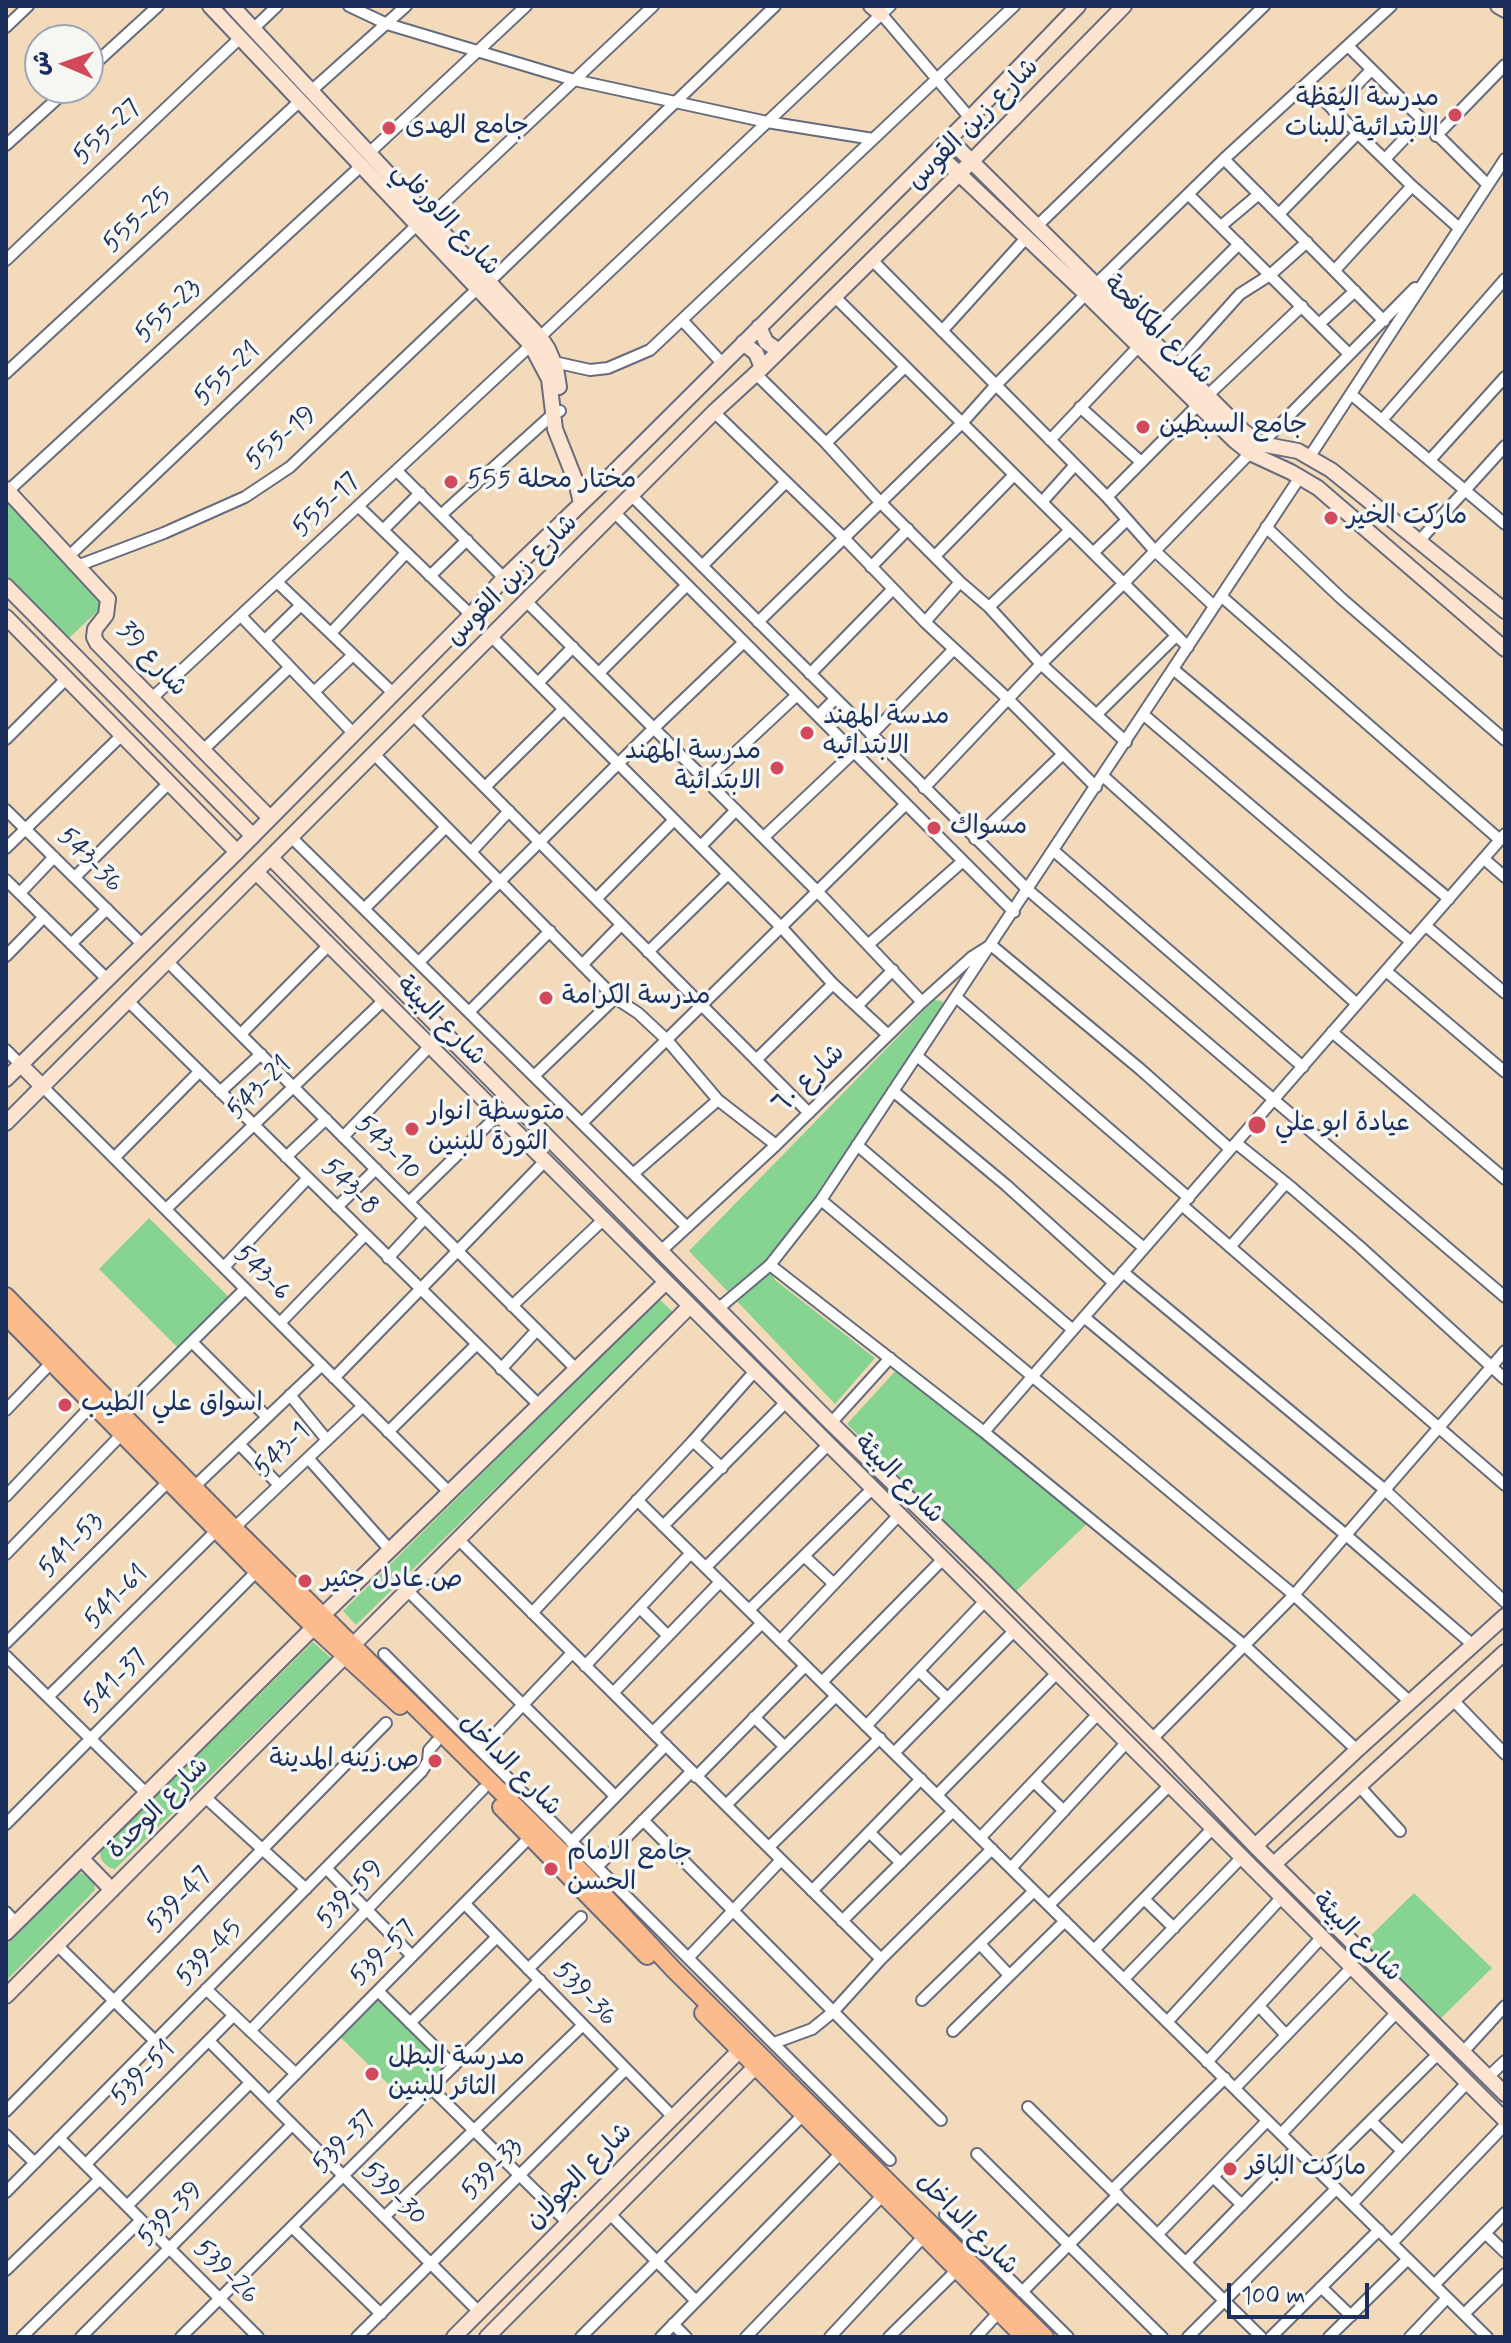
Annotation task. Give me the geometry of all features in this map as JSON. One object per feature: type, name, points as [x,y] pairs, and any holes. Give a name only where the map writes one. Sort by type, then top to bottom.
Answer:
[{"type":"main road","name":"شارع الداخل","points":[[6,1296],[194,1487],[257,1571],[445,1734],[674,1970],[1045,2337]]},
{"type":"main road","name":"شارع الداخل","points":[[7,1320],[169,1481],[225,1529],[318,1622]]},
{"type":"main road","name":"شارع الداخل","points":[[445,1734],[483,1789],[1024,2337]]},
{"type":"street","points":[[6,27],[28,6]]},
{"type":"street","points":[[104,55],[158,6]]},
{"type":"street","name":"شارع الاورفلي","points":[[210,6],[247,33],[536,341],[549,365],[560,444],[581,503]]},
{"type":"street","name":"شارع الاورفلي","points":[[232,6],[247,33]]},
{"type":"street","name":"555-27","points":[[6,260],[277,6]]},
{"type":"street","points":[[349,6],[387,24],[574,80],[767,122],[873,139]]},
{"type":"street","name":"555-25","points":[[6,373],[406,6]]},
{"type":"street","name":"555-23","points":[[7,490],[365,160],[526,6]]},
{"type":"street","name":"555-21","points":[[73,561],[423,221],[653,6]]},
{"type":"street","name":"555-19","points":[[73,561],[164,533],[245,497],[290,467],[775,6]]},
{"type":"street","points":[[549,365],[590,370],[608,368],[650,350],[1014,6]]},
{"type":"street","name":"شارع زين القوس","points":[[6,1079],[253,836],[504,578],[936,152],[1078,6]]},
{"type":"street","name":"شارع زين القوس","points":[[6,1123],[714,412],[960,174],[1124,6]]},
{"type":"street","points":[[942,331],[1031,232],[1264,6]]},
{"type":"street","points":[[758,622],[962,423],[1090,290],[1224,159],[1391,6]]},
{"type":"street","points":[[1498,6],[1505,10]]},
{"type":"street","points":[[879,8],[970,118]]},
{"type":"street","name":"555-17","points":[[152,698],[767,122],[879,8]]},
{"type":"street","points":[[1349,47],[1488,185]]},
{"type":"street","points":[[1436,136],[1505,65]]},
{"type":"street","points":[[1333,110],[1371,70]]},
{"type":"street","points":[[1307,84],[1459,228]]},
{"type":"street","points":[[6,145],[51,104]]},
{"type":"street","points":[[1385,159],[1421,121]]},
{"type":"street","points":[[1279,214],[1358,133]]},
{"type":"street","name":"شارع المكافحة","points":[[949,139],[1031,232],[1203,400]]},
{"type":"street","name":"شارع المكافحة","points":[[936,152],[1031,232]]},
{"type":"street","points":[[1224,159],[1384,321]]},
{"type":"street","points":[[1310,456],[1505,159]]},
{"type":"street","points":[[1335,270],[1412,186]]},
{"type":"street","points":[[1221,226],[1259,194]]},
{"type":"street","points":[[1189,195],[1349,354]]},
{"type":"street","points":[[1176,365],[1240,294],[1270,275],[1307,242]]},
{"type":"street","points":[[1050,440],[1239,244]]},
{"type":"street","points":[[872,260],[1107,497],[1155,551],[1503,837],[984,1432]]},
{"type":"street","points":[[924,788],[1041,664],[1433,269]]},
{"type":"street","points":[[1382,420],[1505,279]]},
{"type":"street","points":[[1319,324],[1355,291]]},
{"type":"street","points":[[835,297],[1188,647]]},
{"type":"street","points":[[1107,497],[1302,306]]},
{"type":"street","points":[[682,320],[722,363]]},
{"type":"street","points":[[759,327],[766,342],[779,351]]},
{"type":"street","name":"شارع المكافحة","points":[[1143,341],[1176,365],[1234,440],[1256,448],[1326,494],[1505,649]]},
{"type":"street","points":[[743,343],[756,353],[759,371],[880,502],[989,607],[1041,664],[1126,742]]},
{"type":"street","points":[[826,443],[905,367]]},
{"type":"street","points":[[1430,460],[1505,377]]},
{"type":"street","points":[[1352,395],[1505,524]]},
{"type":"street","points":[[1080,407],[1141,462]]},
{"type":"street","points":[[714,412],[1096,787]]},
{"type":"street","points":[[441,515],[557,413]]},
{"type":"street","name":"شارع الاورفلي","points":[[557,413],[580,471],[594,480],[609,477]]},
{"type":"street","points":[[1420,540],[1505,446]]},
{"type":"street","name":"شارع المكافحة","points":[[1256,448],[1287,448],[1310,456],[1420,540],[1505,611]]},
{"type":"street","points":[[1042,502],[1075,465]]},
{"type":"street","points":[[397,471],[504,578]]},
{"type":"street","points":[[935,556],[1014,475]]},
{"type":"street","points":[[719,1308],[770,1265],[821,1200],[1300,477]]},
{"type":"street","points":[[702,566],[786,482]]},
{"type":"street","name":"شارع 39","points":[[7,490],[108,599],[106,615],[95,629],[97,643],[270,818]]},
{"type":"street","points":[[383,530],[420,493]]},
{"type":"street","points":[[632,496],[1028,890],[1505,1297]]},
{"type":"street","points":[[358,506],[471,615]]},
{"type":"street","points":[[615,513],[1014,912]]},
{"type":"street","points":[[1093,553],[1127,520]]},
{"type":"street","points":[[1266,527],[1342,599],[1505,740]]},
{"type":"street","points":[[871,567],[908,529]]},
{"type":"street","points":[[989,607],[1070,530]]},
{"type":"street","points":[[430,576],[467,540]]},
{"type":"street","points":[[331,633],[406,553]]},
{"type":"street","points":[[277,582],[394,694]]},
{"type":"street","points":[[925,622],[960,582]]},
{"type":"street","points":[[599,673],[687,585]]},
{"type":"street","points":[[6,586],[253,836]]},
{"type":"street","points":[[810,674],[893,589]]},
{"type":"street","points":[[527,602],[764,837],[922,1002]]},
{"type":"street","points":[[265,640],[301,605]]},
{"type":"street","points":[[241,616],[354,734]]},
{"type":"street","points":[[6,617],[237,852]]},
{"type":"street","points":[[1097,714],[1176,636]]},
{"type":"street","points":[[75,656],[94,637]]},
{"type":"street","points":[[492,637],[782,928],[833,984],[888,1035]]},
{"type":"street","points":[[419,962],[744,642]]},
{"type":"street","points":[[444,643],[445,655],[454,665],[462,667]]},
{"type":"street","points":[[538,683],[573,647]]},
{"type":"street","points":[[871,735],[954,649]]},
{"type":"street","points":[[314,692],[353,655]]},
{"type":"street","points":[[203,750],[290,667]]},
{"type":"street","points":[[419,668],[438,675],[441,689]]},
{"type":"street","points":[[1173,669],[1449,899]]},
{"type":"street","points":[[6,739],[66,679]]},
{"type":"street","points":[[706,780],[797,695]]},
{"type":"street","points":[[818,716],[835,699]]},
{"type":"street","points":[[485,787],[564,709]]},
{"type":"street","points":[[1144,715],[1411,942]]},
{"type":"street","points":[[414,716],[809,1113]]},
{"type":"street","points":[[6,848],[122,735]]},
{"type":"street","points":[[764,837],[854,752]]},
{"type":"street","points":[[373,753],[615,998],[638,1013],[667,1040],[718,1100],[776,1145]]},
{"type":"street","points":[[975,839],[1063,754]]},
{"type":"street","points":[[1103,776],[1357,1004]]},
{"type":"street","points":[[75,877],[169,783]]},
{"type":"street","points":[[582,1123],[906,804]]},
{"type":"street","name":"543-36","points":[[6,810],[142,944]]},
{"type":"street","points":[[701,846],[736,810]]},
{"type":"street","points":[[471,852],[509,811]]},
{"type":"street","points":[[596,899],[674,820]]},
{"type":"street","points":[[364,909],[446,827]]},
{"type":"street","points":[[291,837],[687,1227]]},
{"type":"street","points":[[1054,851],[1303,1067]]},
{"type":"street","points":[[20,893],[54,857]]},
{"type":"street","name":"شارع البيئة","points":[[271,858],[831,1423],[990,1577],[1505,2094]]},
{"type":"street","points":[[1484,859],[1505,877]]},
{"type":"street","points":[[869,944],[963,861]]},
{"type":"street","name":"شارع البيئة","points":[[257,873],[1505,2123]]},
{"type":"street","points":[[648,952],[728,874]]},
{"type":"street","points":[[6,880],[107,979]]},
{"type":"street","points":[[189,898],[209,919]]},
{"type":"street","points":[[71,944],[107,909]]},
{"type":"street","points":[[6,956],[44,917]]},
{"type":"street","points":[[582,965],[621,925]]},
{"type":"street","points":[[1426,926],[1505,993]]},
{"type":"street","points":[[469,1012],[550,931]]},
{"type":"street","points":[[241,1034],[329,945]]},
{"type":"street","points":[[991,945],[1233,1146],[1286,1183],[1505,1379]]},
{"type":"street","name":"شارع ٦٠","points":[[662,1250],[776,1145],[922,1002],[972,957],[991,945]]},
{"type":"street","name":"543-10","points":[[167,961],[576,1369]]},
{"type":"street","points":[[857,1006],[893,970]]},
{"type":"street","points":[[1386,971],[1505,1072]]},
{"type":"street","points":[[756,1060],[833,984]]},
{"type":"street","points":[[956,997],[1186,1202],[1230,1247],[1505,1485]]},
{"type":"street","points":[[534,1076],[615,998]]},
{"type":"street","name":"543-21","points":[[166,1209],[384,1000]]},
{"type":"street","name":"543-8","points":[[128,1001],[539,1405]]},
{"type":"street","points":[[1332,1032],[1505,1179]]},
{"type":"street","points":[[343,1137],[430,1046]]},
{"type":"street","points":[[6,1050],[43,1087]]},
{"type":"street","points":[[220,1092],[261,1054]]},
{"type":"street","points":[[917,1056],[1144,1248]]},
{"type":"street","points":[[114,1158],[199,1072]]},
{"type":"street","name":"543-6","points":[[43,1087],[449,1492]]},
{"type":"street","points":[[893,1091],[1006,1185],[1114,1283]]},
{"type":"street","points":[[633,1174],[718,1100]]},
{"type":"street","points":[[409,1202],[499,1114]]},
{"type":"street","points":[[286,1157],[326,1119]]},
{"type":"street","points":[[857,1145],[1073,1330]]},
{"type":"street","points":[[334,1378],[545,1161]]},
{"type":"street","points":[[337,1207],[376,1169]]},
{"type":"street","points":[[571,1186],[585,1172]]},
{"type":"street","points":[[224,1267],[308,1178]]},
{"type":"street","points":[[1230,1247],[1286,1183]]},
{"type":"street","points":[[821,1200],[1294,1595],[1410,1702]]},
{"type":"street","points":[[388,1258],[425,1218]]},
{"type":"street","points":[[512,1306],[604,1219]]},
{"type":"street","points":[[280,1323],[365,1235]]},
{"type":"street","points":[[770,1265],[984,1432],[1245,1646],[1357,1750]]},
{"type":"street","points":[[1123,1272],[1385,1490],[1505,1602]]},
{"type":"street","name":"شارع الوحدة","points":[[9,1923],[81,1858],[390,1550],[666,1282]]},
{"type":"street","points":[[120,1413],[245,1289]]},
{"type":"street","name":"شارع الوحدة","points":[[6,1996],[690,1306]]},
{"type":"street","points":[[1084,1317],[1473,1645]]},
{"type":"street","points":[[501,1369],[537,1330]]},
{"type":"street","points":[[192,1342],[267,1417]]},
{"type":"street","points":[[388,1432],[477,1344]]},
{"type":"street","points":[[1152,1739],[1294,1595],[1505,1351]]},
{"type":"street","points":[[831,1423],[890,1358]]},
{"type":"street","points":[[6,1410],[51,1363]]},
{"type":"street","points":[[194,1487],[322,1365]]},
{"type":"street","points":[[532,1613],[755,1371]]},
{"type":"street","points":[[290,1395],[327,1440]]},
{"type":"street","points":[[663,1526],[786,1402]]},
{"type":"street","points":[[6,1496],[92,1405]]},
{"type":"street","name":"543-1","points":[[225,1529],[279,1485],[363,1406]]},
{"type":"street","points":[[6,1554],[122,1434]]},
{"type":"street","points":[[693,1441],[722,1468]]},
{"type":"street","points":[[239,1444],[279,1485]]},
{"type":"street","points":[[706,1567],[829,1444]]},
{"type":"street","points":[[308,1458],[390,1550]]},
{"type":"street","name":"541-53","points":[[6,1643],[169,1481]]},
{"type":"street","points":[[749,1610],[873,1488]]},
{"type":"street","points":[[637,1500],[1487,2337]]},
{"type":"street","points":[[780,1641],[899,1515]]},
{"type":"street","name":"541-61","points":[[48,1697],[225,1529]]},
{"type":"street","points":[[458,1539],[881,1959]]},
{"type":"street","points":[[585,1666],[691,1553]]},
{"type":"street","points":[[804,1556],[834,1584]]},
{"type":"street","points":[[822,1682],[943,1559]]},
{"type":"street","name":"541-37","points":[[6,1824],[257,1571]]},
{"type":"street","points":[[866,1726],[919,1671],[980,1596],[990,1577]]},
{"type":"street","points":[[613,1693],[720,1582]]},
{"type":"street","points":[[407,1590],[614,1795]]},
{"type":"street","points":[[640,1608],[668,1636]]},
{"type":"street","points":[[1255,1846],[1505,1616]]},
{"type":"street","points":[[653,1732],[762,1623]]},
{"type":"street","points":[[894,1753],[1015,1630]]},
{"type":"street","points":[[1274,1864],[1505,1652]]},
{"type":"street","points":[[480,1750],[572,1653]]},
{"type":"street","points":[[384,1654],[445,1734],[480,1750],[890,2160]]},
{"type":"street","points":[[6,1656],[146,1793]]},
{"type":"street","points":[[597,1867],[805,1666]]},
{"type":"street","points":[[919,1671],[947,1698]]},
{"type":"street","points":[[937,1795],[1057,1673]]},
{"type":"street","points":[[726,1805],[836,1696]]},
{"type":"street","points":[[1453,1700],[1505,1754]]},
{"type":"street","points":[[980,1838],[1098,1714]]},
{"type":"street","points":[[754,1717],[785,1747]]},
{"type":"street","name":"539-47","points":[[6,2111],[386,1723]]},
{"type":"street","name":"539-45","points":[[6,2192],[422,1771],[428,1761],[429,1750],[445,1734]]},
{"type":"street","points":[[769,1847],[880,1738]]},
{"type":"street","points":[[1011,1868],[1127,1742]]},
{"type":"street","points":[[571,1842],[666,1745]]},
{"type":"street","points":[[812,1891],[921,1779]]},
{"type":"street","points":[[1034,1782],[1064,1811]]},
{"type":"street","points":[[1049,1905],[1170,1785]]},
{"type":"street","points":[[1359,1786],[1400,1831]]},
{"type":"street","name":"539-59","points":[[250,2031],[483,1789]]},
{"type":"street","points":[[205,1797],[306,1889]]},
{"type":"street","points":[[842,1921],[953,1811]]},
{"type":"street","points":[[643,1820],[941,2120]]},
{"type":"street","points":[[1094,1950],[1213,1828]]},
{"type":"street","points":[[869,1832],[901,1863]]},
{"type":"street","name":"539-57","points":[[269,2101],[530,1837]]},
{"type":"street","points":[[774,2043],[812,2029],[833,2012],[881,1959],[992,1849]]},
{"type":"street","points":[[1124,1979],[1242,1857]]},
{"type":"street","points":[[81,1858],[112,1890]]},
{"type":"street","points":[[688,1958],[781,1860]]},
{"type":"street","points":[[326,1868],[412,1956]]},
{"type":"street","points":[[922,2000],[1034,1891]]},
{"type":"street","points":[[1167,2022],[1282,1897]]},
{"type":"street","points":[[1144,1899],[1174,1928]]},
{"type":"street","name":"539-36","points":[[465,1904],[673,2117]]},
{"type":"street","points":[[528,1969],[581,1917]]},
{"type":"street","points":[[953,2031],[1065,1921]]},
{"type":"street","points":[[410,2023],[497,1937]]},
{"type":"street","points":[[1207,2062],[1322,1937]]},
{"type":"street","points":[[980,1944],[1009,1975]]},
{"type":"street","points":[[57,1945],[155,2041]]},
{"type":"street","points":[[1235,2088],[1352,1967]]},
{"type":"street","name":"539-37","points":[[181,2337],[540,1980]]},
{"type":"street","points":[[206,1989],[296,2074]]},
{"type":"street","points":[[378,1991],[454,2066]]},
{"type":"street","points":[[1259,2006],[1286,2035]]},
{"type":"street","points":[[1463,2052],[1505,2006]]},
{"type":"street","points":[[1281,2134],[1397,2012]]},
{"type":"street","name":"539-51","points":[[86,2164],[234,2015]]},
{"type":"street","points":[[384,2217],[583,2025]]},
{"type":"street","name":"539-30","points":[[209,2041],[479,2312]]},
{"type":"street","name":"شارع الجولان","points":[[454,2337],[739,2051]]},
{"type":"street","points":[[1319,2172],[1438,2054]]},
{"type":"street","points":[[1488,2077],[1505,2061]]},
{"type":"street","name":"شارع الجولان","points":[[488,2337],[755,2067]]},
{"type":"street","name":"539-33","points":[[357,2337],[626,2069]]},
{"type":"street","points":[[792,2088],[804,2074]]},
{"type":"street","points":[[1022,2292],[1070,2245],[1225,2078]]},
{"type":"street","points":[[127,2206],[250,2083]]},
{"type":"street","points":[[1352,2204],[1467,2083]]},
{"type":"street","points":[[431,2088],[568,2223]]},
{"type":"street","points":[[1028,2107],[1261,2337]]},
{"type":"street","points":[[581,2337],[803,2115]]},
{"type":"street","points":[[1158,2234],[1267,2121]]},
{"type":"street","points":[[1371,2121],[1402,2151]]},
{"type":"street","points":[[1392,2243],[1505,2123]]},
{"type":"street","name":"539-39","points":[[81,2337],[292,2125]]},
{"type":"street","points":[[6,2135],[35,2163]]},
{"type":"street","name":"539-26","points":[[59,2138],[258,2337]]},
{"type":"street","points":[[1186,2262],[1296,2149]]},
{"type":"street","points":[[661,2337],[841,2153]]},
{"type":"street","points":[[977,2154],[1162,2337]]},
{"type":"street","points":[[1213,2177],[1242,2205]]},
{"type":"street","points":[[6,2270],[100,2179]]},
{"type":"street","points":[[1188,2337],[1336,2189]]},
{"type":"street","points":[[746,2337],[884,2194]]},
{"type":"street","points":[[1434,2285],[1505,2213]]},
{"type":"street","points":[[610,2214],[696,2301]]},
{"type":"street","points":[[945,2215],[1068,2337]]},
{"type":"street","points":[[22,2337],[141,2220]]},
{"type":"street","points":[[292,2227],[381,2314]]},
{"type":"street","points":[[1271,2337],[1379,2230]]},
{"type":"street","points":[[1485,2233],[1505,2252]]},
{"type":"street","points":[[830,2337],[925,2235]]},
{"type":"street","points":[[1329,2337],[1408,2259]]},
{"type":"street","points":[[889,2337],[958,2269]]},
{"type":"street","points":[[1464,2314],[1505,2274]]},
{"type":"street","points":[[1321,2287],[1351,2316]]},
{"type":"street","points":[[1410,2337],[1447,2298]]},
{"type":"street","points":[[976,2337],[999,2312]]},
{"type":"street","points":[[673,2324],[686,2337]]},
{"type":"green space","points":[[6,498],[100,598],[101,608],[69,638],[6,575]]},
{"type":"green space","points":[[934,1000],[942,1001],[945,1007],[772,1259],[775,1280],[875,1358],[835,1404],[689,1251]]},
{"type":"green space","points":[[149,1218],[229,1297],[178,1348],[99,1269]]},
{"type":"green space","points":[[659,1299],[674,1313],[356,1625],[343,1611]]},
{"type":"green space","points":[[900,1366],[1091,1520],[1015,1592],[847,1424]]},
{"type":"green space","points":[[313,1642],[331,1658],[115,1869],[105,1864],[100,1851]]},
{"type":"green space","points":[[79,1872],[94,1882],[95,1890],[6,1981],[6,1945]]},
{"type":"green space","points":[[1414,1893],[1492,1968],[1435,2024],[1358,1948]]},
{"type":"green space","points":[[378,1991],[454,2066],[412,2107],[335,2032]]},
{"type":"place","name":"مدرسة اليقظة الابتدائية للبنات","points":[[1455,115]]},
{"type":"place","name":"جامع الهدى","points":[[389,128]]},
{"type":"place","name":"جامع السبطين","points":[[1143,427]]},
{"type":"place","name":"مختار محلة 555","points":[[451,482]]},
{"type":"place","name":"ماركت الخير","points":[[1331,518]]},
{"type":"place","name":"مدسة المهند الابتدائيه","points":[[807,733]]},
{"type":"place","name":"مدرسة المهند الابتدائية","points":[[777,768]]},
{"type":"place","name":"مسواك","points":[[934,828]]},
{"type":"place","name":"مدرسة الكرامة","points":[[546,998]]},
{"type":"place","name":"عيادة ابو علي","points":[[1257,1125]]},
{"type":"place","name":"متوسطة انوار الثورة للبنين","points":[[412,1129]]},
{"type":"place","name":"اسواق علي الطيب","points":[[65,1405]]},
{"type":"place","name":"ص.عادل جثير","points":[[305,1581]]},
{"type":"place","name":"ص.زينه المدينة","points":[[435,1761]]},
{"type":"place","name":"جامع الامام الحسن","points":[[551,1869]]},
{"type":"place","name":"مدرسة البطل الثائر للبنين","points":[[372,2074]]},
{"type":"place","name":"ماركت الباقر","points":[[1230,2169]]}]
